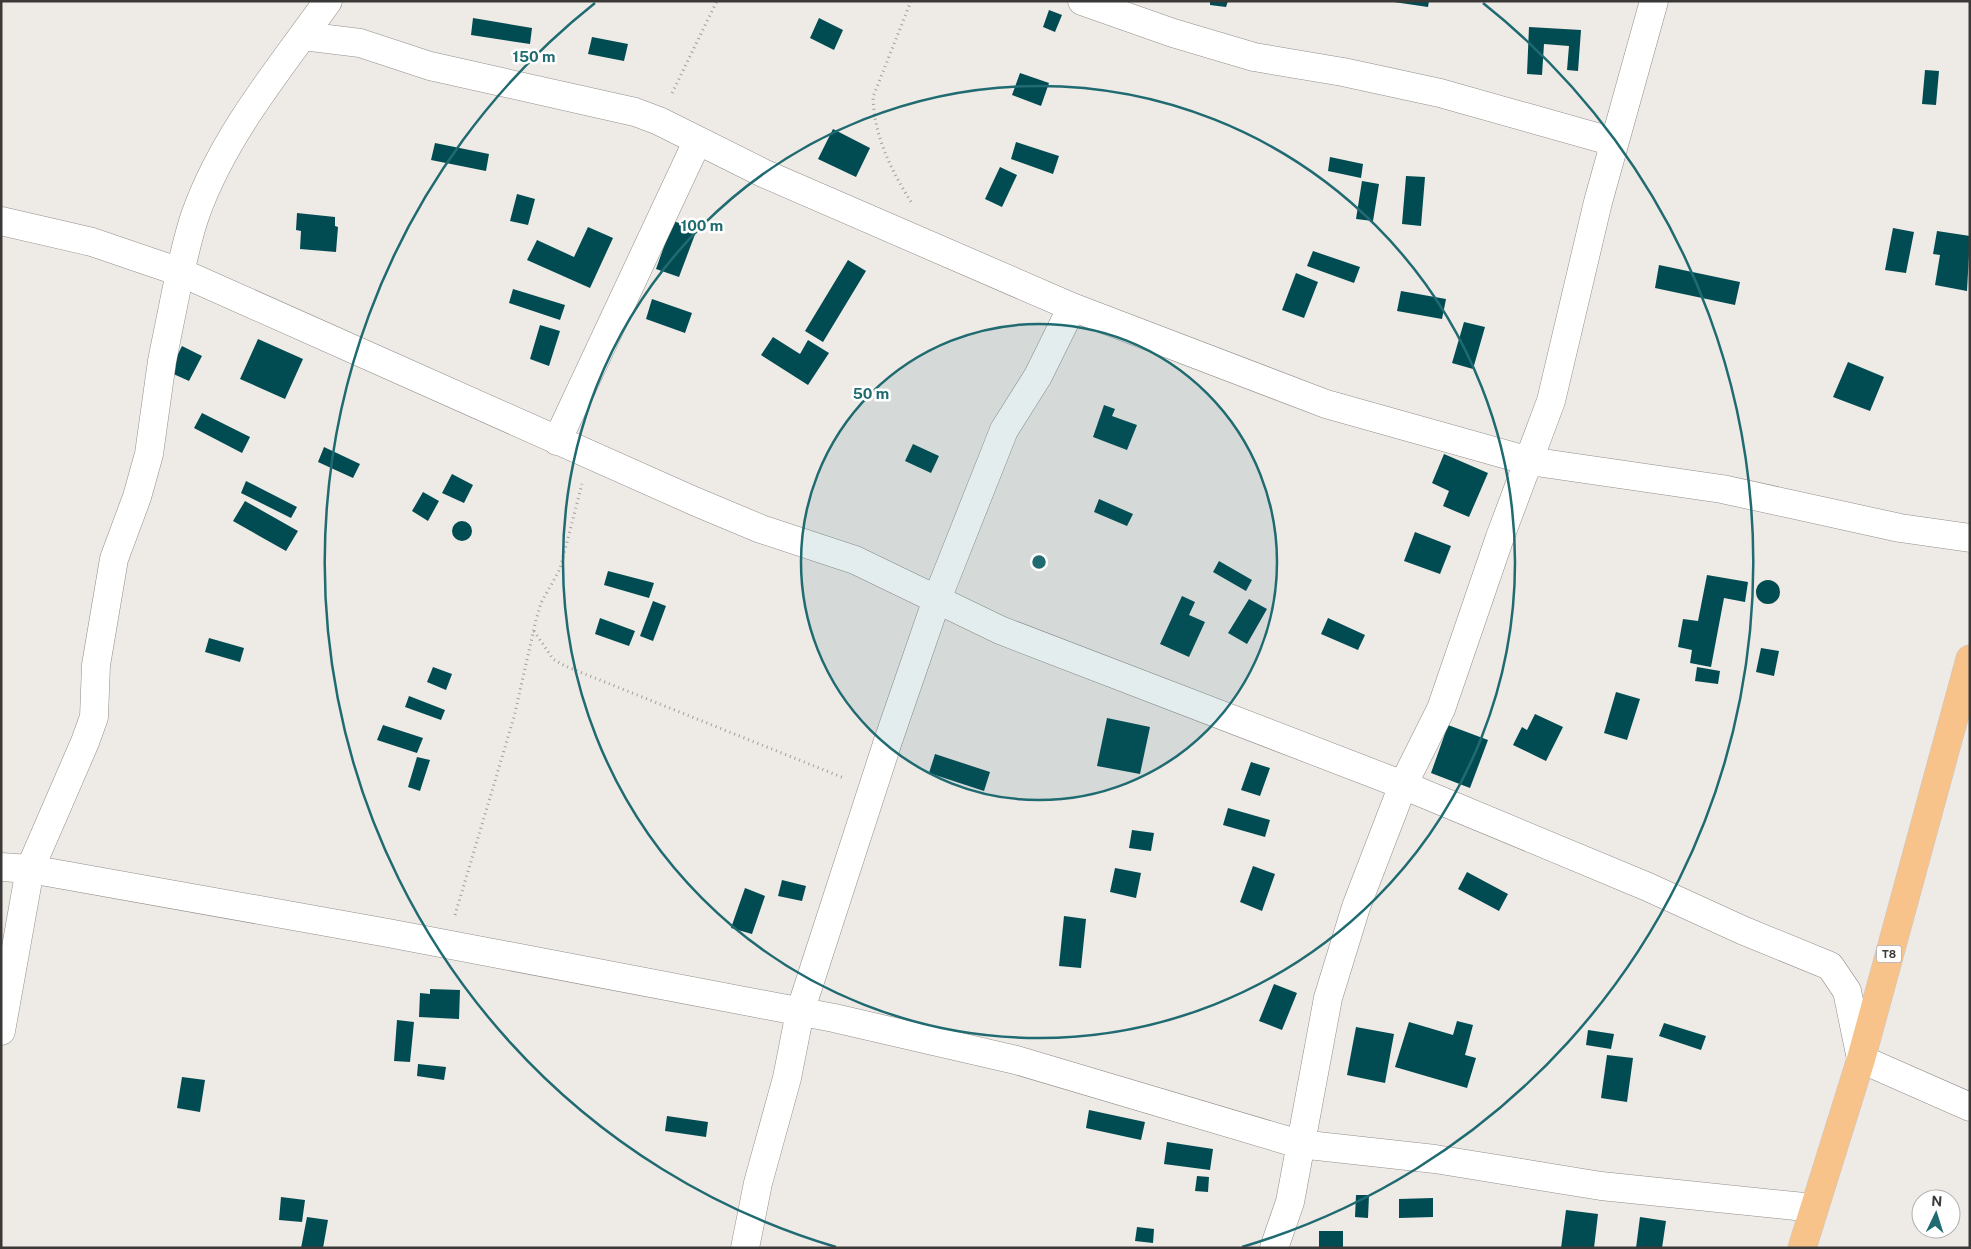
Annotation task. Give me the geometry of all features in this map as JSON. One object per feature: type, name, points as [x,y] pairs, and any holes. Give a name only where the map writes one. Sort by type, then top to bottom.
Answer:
[{"type":"highway","name":"T8","points":[[1802,1248],[1861,1059],[1970,659]]},
{"type":"street","points":[[1,1031],[30,868],[94,717],[96,665],[114,559],[137,497],[149,454],[162,361],[180,272],[196,213],[222,159],[258,97],[328,1]]},
{"type":"street","points":[[1082,1],[1173,33],[1254,57],[1343,72],[1440,94],[1614,142]]},
{"type":"street","points":[[1274,1248],[1290,1202],[1299,1144],[1328,998],[1356,907],[1403,785],[1441,708],[1500,537],[1552,401],[1614,142],[1654,1]]},
{"type":"street","points":[[303,36],[360,43],[430,66],[635,112],[659,121],[697,142],[763,173],[1072,307],[1326,404],[1529,461],[1722,489],[1900,528],[1970,538]]},
{"type":"street","points":[[557,441],[697,142]]},
{"type":"street","points":[[1,221],[92,242],[180,272],[557,441],[761,528],[855,560],[1000,630],[1403,785],[1648,887],[1742,930],[1830,966],[1847,991],[1861,1059],[1970,1107]]},
{"type":"street","points":[[745,1248],[758,1183],[787,1078],[800,1012],[937,599],[1004,430],[1038,376],[1072,307]]},
{"type":"street","points":[[1,866],[30,868],[800,1012],[1016,1060],[1299,1144],[1435,1160],[1601,1186],[1814,1208]]},
{"type":"path","points":[[659,121],[717,1]]},
{"type":"path","points":[[911,1],[873,97],[873,113],[879,136],[894,175],[914,206]]},
{"type":"path","points":[[446,945],[514,716],[541,603],[560,569],[590,455]]},
{"type":"path","points":[[533,631],[553,659],[565,666],[873,789]]},
{"type":"building","points":[[1210,1],[1228,1],[1226,7],[1210,5]]},
{"type":"building","points":[[1387,1],[1429,1],[1428,7]]},
{"type":"building","points":[[1049,10],[1062,15],[1055,32],[1043,27]]},
{"type":"building","points":[[473,18],[532,28],[530,44],[471,35]]},
{"type":"building","points":[[819,18],[843,30],[834,50],[810,38]]},
{"type":"building","points":[[1529,27],[1581,30],[1578,71],[1567,70],[1569,46],[1544,44],[1542,75],[1527,74]]},
{"type":"building","points":[[592,37],[628,44],[624,61],[588,54]]},
{"type":"building","points":[[1925,70],[1939,71],[1936,105],[1922,104]]},
{"type":"building","points":[[1020,73],[1049,83],[1041,106],[1012,95]]},
{"type":"building","points":[[833,129],[870,148],[856,177],[818,159]]},
{"type":"building","points":[[1016,142],[1059,156],[1053,174],[1011,159]]},
{"type":"building","points":[[435,143],[489,154],[486,171],[431,160]]},
{"type":"building","points":[[1330,157],[1363,164],[1361,178],[1328,171]]},
{"type":"building","points":[[1000,167],[1017,175],[1002,207],[985,199]]},
{"type":"building","points":[[1406,176],[1425,177],[1421,226],[1402,224]]},
{"type":"building","points":[[1362,181],[1379,184],[1373,221],[1356,219]]},
{"type":"building","points":[[517,194],[535,199],[528,225],[510,221]]},
{"type":"building","points":[[297,213],[335,217],[335,226],[338,227],[336,252],[300,249],[301,231],[296,230]]},
{"type":"building","points":[[673,221],[697,229],[679,277],[656,269]]},
{"type":"building","points":[[588,227],[613,238],[590,288],[527,260],[537,240],[574,257]]},
{"type":"building","points":[[1893,228],[1914,232],[1906,273],[1885,270]]},
{"type":"building","points":[[1937,231],[1970,236],[1967,291],[1935,285],[1940,255],[1933,254]]},
{"type":"building","points":[[1313,251],[1360,267],[1354,283],[1307,266]]},
{"type":"building","points":[[848,260],[866,271],[823,342],[805,331]]},
{"type":"building","points":[[1659,265],[1740,282],[1735,305],[1655,288]]},
{"type":"building","points":[[1296,273],[1318,282],[1304,318],[1282,310]]},
{"type":"building","points":[[513,289],[565,305],[560,320],[509,303]]},
{"type":"building","points":[[1401,291],[1446,299],[1442,319],[1397,311]]},
{"type":"building","points":[[652,299],[692,313],[685,333],[646,319]]},
{"type":"building","points":[[1464,322],[1485,327],[1473,369],[1452,363]]},
{"type":"building","points":[[540,325],[560,331],[549,366],[530,359]]},
{"type":"building","points":[[773,337],[800,354],[808,340],[829,353],[808,385],[761,355]]},
{"type":"building","points":[[258,339],[303,359],[285,399],[240,379]]},
{"type":"building","points":[[182,346],[202,356],[189,381],[169,372]]},
{"type":"building","points":[[1848,362],[1884,377],[1870,411],[1833,397]]},
{"type":"building","points":[[1104,405],[1115,409],[1112,416],[1137,425],[1127,450],[1093,437]]},
{"type":"building","points":[[202,413],[250,437],[242,453],[194,428]]},
{"type":"building","points":[[913,444],[939,456],[931,473],[905,461]]},
{"type":"building","points":[[324,447],[360,464],[353,478],[318,462]]},
{"type":"building","points":[[1444,454],[1488,473],[1469,517],[1443,506],[1449,491],[1432,483]]},
{"type":"building","points":[[452,474],[473,485],[464,503],[442,493]]},
{"type":"building","points":[[246,481],[297,507],[291,518],[241,493]]},
{"type":"building","points":[[423,492],[439,501],[428,521],[412,511]]},
{"type":"building","points":[[1099,499],[1133,514],[1127,526],[1094,512]]},
{"type":"building","points":[[245,501],[298,531],[286,551],[233,521]]},
{"type":"building","points":[[462,521],[469,524],[472,531],[469,538],[462,541],[455,538],[452,531],[455,524]]},
{"type":"building","points":[[1415,532],[1451,546],[1440,574],[1404,561]]},
{"type":"building","points":[[1219,561],[1252,580],[1246,591],[1213,572]]},
{"type":"building","points":[[608,571],[654,583],[649,598],[604,585]]},
{"type":"building","points":[[1707,575],[1748,582],[1745,602],[1724,598],[1711,667],[1690,663],[1692,650],[1678,647],[1683,619],[1698,621]]},
{"type":"building","points":[[1768,580],[1776,584],[1780,592],[1776,600],[1768,604],[1760,600],[1756,592],[1760,584]]},
{"type":"building","points":[[1182,596],[1195,602],[1189,615],[1205,622],[1189,657],[1160,644]]},
{"type":"building","points":[[1249,599],[1267,609],[1247,644],[1228,633]]},
{"type":"building","points":[[653,601],[666,606],[653,641],[640,636]]},
{"type":"building","points":[[600,618],[635,631],[629,646],[595,634]]},
{"type":"building","points":[[1328,618],[1365,635],[1358,650],[1321,634]]},
{"type":"building","points":[[209,638],[244,648],[240,662],[205,652]]},
{"type":"building","points":[[1761,648],[1779,651],[1774,676],[1756,672]]},
{"type":"building","points":[[433,667],[452,674],[446,690],[427,682]]},
{"type":"building","points":[[1697,667],[1720,671],[1718,684],[1695,681]]},
{"type":"building","points":[[1616,692],[1640,699],[1627,740],[1604,733]]},
{"type":"building","points":[[409,696],[445,710],[441,720],[405,707]]},
{"type":"building","points":[[1535,714],[1563,727],[1546,761],[1513,745],[1522,727],[1527,730]]},
{"type":"building","points":[[1107,718],[1150,727],[1140,774],[1097,766]]},
{"type":"building","points":[[383,725],[423,738],[417,753],[377,740]]},
{"type":"building","points":[[1448,725],[1488,740],[1470,788],[1431,773]]},
{"type":"building","points":[[935,754],[990,772],[984,791],[929,773]]},
{"type":"building","points":[[417,757],[430,760],[420,791],[408,787]]},
{"type":"building","points":[[1251,762],[1270,768],[1260,796],[1241,790]]},
{"type":"building","points":[[1228,808],[1270,820],[1265,837],[1223,825]]},
{"type":"building","points":[[1132,830],[1154,833],[1151,851],[1129,848]]},
{"type":"building","points":[[1253,866],[1275,874],[1262,911],[1240,902]]},
{"type":"building","points":[[1115,868],[1141,873],[1136,898],[1110,892]]},
{"type":"building","points":[[1467,872],[1508,894],[1499,911],[1458,889]]},
{"type":"building","points":[[782,880],[806,886],[802,901],[778,896]]},
{"type":"building","points":[[745,888],[765,896],[752,934],[731,928]]},
{"type":"building","points":[[1064,916],[1086,919],[1081,968],[1059,966]]},
{"type":"building","points":[[1274,984],[1297,993],[1282,1030],[1259,1021]]},
{"type":"building","points":[[430,989],[460,990],[459,1019],[419,1017],[420,993],[430,994]]},
{"type":"building","points":[[397,1020],[414,1022],[410,1062],[394,1061]]},
{"type":"building","points":[[1457,1021],[1473,1025],[1465,1055],[1476,1058],[1467,1088],[1395,1067],[1409,1022],[1453,1035]]},
{"type":"building","points":[[1664,1023],[1706,1036],[1701,1050],[1659,1036]]},
{"type":"building","points":[[1356,1027],[1394,1034],[1385,1083],[1347,1075]]},
{"type":"building","points":[[1588,1030],[1614,1034],[1611,1049],[1586,1045]]},
{"type":"building","points":[[1607,1055],[1633,1058],[1627,1102],[1601,1098]]},
{"type":"building","points":[[418,1064],[446,1067],[444,1080],[417,1076]]},
{"type":"building","points":[[182,1077],[205,1080],[200,1112],[177,1108]]},
{"type":"building","points":[[1089,1110],[1145,1122],[1141,1140],[1086,1128]]},
{"type":"building","points":[[667,1116],[708,1122],[706,1137],[665,1131]]},
{"type":"building","points":[[1167,1142],[1213,1149],[1210,1170],[1164,1164]]},
{"type":"building","points":[[1197,1176],[1209,1177],[1208,1192],[1195,1191]]},
{"type":"building","points":[[1356,1195],[1369,1195],[1368,1218],[1355,1217]]},
{"type":"building","points":[[281,1197],[305,1200],[302,1222],[279,1220]]},
{"type":"building","points":[[1433,1198],[1433,1217],[1399,1218],[1399,1199]]},
{"type":"building","points":[[1566,1210],[1598,1214],[1594,1248],[1561,1248]]},
{"type":"building","points":[[307,1217],[328,1220],[323,1248],[301,1248]]},
{"type":"building","points":[[1640,1217],[1666,1221],[1662,1248],[1636,1248]]},
{"type":"building","points":[[1137,1227],[1154,1229],[1153,1243],[1135,1241]]},
{"type":"building","points":[[1319,1231],[1343,1231],[1343,1248],[1319,1248]]}]
